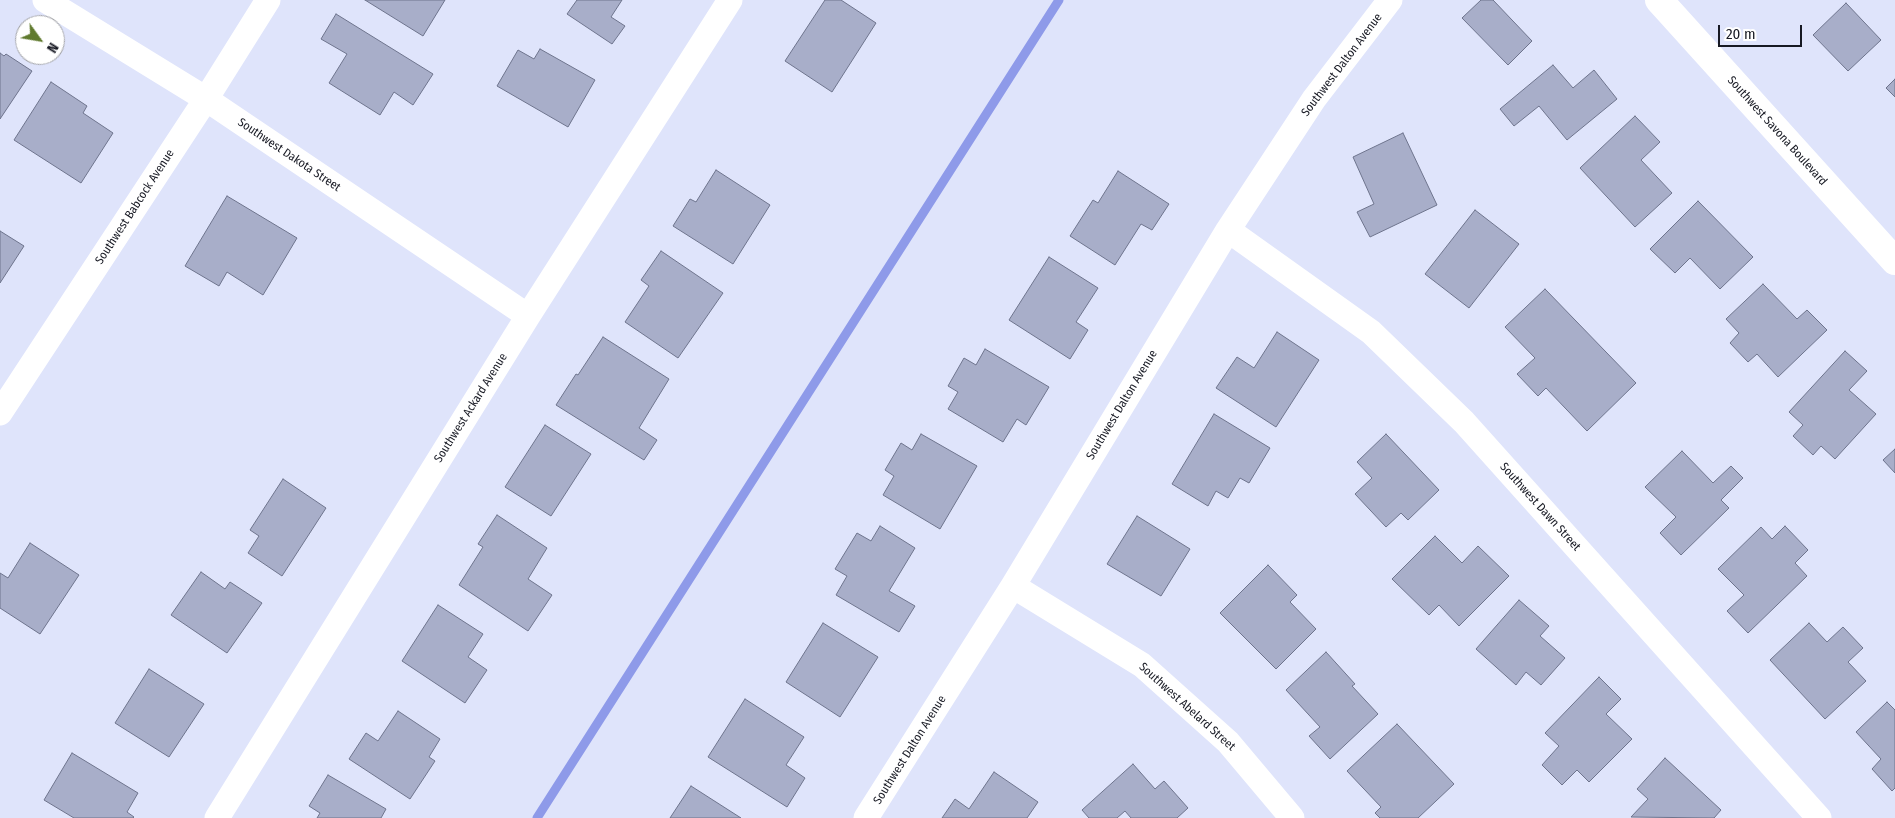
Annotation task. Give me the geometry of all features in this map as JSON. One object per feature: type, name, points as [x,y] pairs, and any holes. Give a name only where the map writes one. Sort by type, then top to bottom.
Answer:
[{"type":"street","name":"Southwest Dakota Street","points":[[45,0],[206,99],[528,316]]},
{"type":"street","name":"Southwest Babcock Avenue","points":[[0,413],[206,99],[268,0]]},
{"type":"street","name":"Southwest Ackard Avenue","points":[[216,818],[528,316],[730,0]]},
{"type":"street","name":"Southwest Dalton Avenue","points":[[866,818],[1013,586],[1228,230],[1314,99],[1390,0]]},
{"type":"street","name":"Southwest Savona Boulevard","points":[[1660,0],[1895,261]]},
{"type":"street","name":"Southwest Dawn Street","points":[[1228,230],[1371,332],[1464,422],[1819,818]]},
{"type":"street","name":"Southwest Abelard Street","points":[[1013,586],[1142,664],[1228,742],[1292,818]]},
{"type":"building","points":[[365,0],[445,0],[423,36]]},
{"type":"building","points":[[577,0],[622,0],[611,17],[625,26],[612,44],[567,14]]},
{"type":"building","points":[[825,0],[841,0],[876,23],[832,92],[785,61]]},
{"type":"building","points":[[1481,0],[1493,0],[1532,41],[1508,65],[1462,18]]},
{"type":"building","points":[[1846,3],[1881,40],[1848,71],[1813,35]]},
{"type":"building","points":[[336,14],[433,74],[413,105],[394,92],[380,115],[329,83],[347,54],[321,39]]},
{"type":"building","points":[[540,49],[595,80],[568,127],[497,86],[518,50],[534,59]]},
{"type":"building","points":[[0,53],[4,56],[6,54],[15,60],[15,65],[23,65],[32,71],[0,119]]},
{"type":"building","points":[[1553,65],[1573,88],[1594,70],[1617,99],[1567,140],[1539,106],[1514,126],[1500,109]]},
{"type":"building","points":[[1895,79],[1895,97],[1886,88]]},
{"type":"building","points":[[51,82],[87,106],[83,113],[113,133],[81,183],[14,140]]},
{"type":"building","points":[[1635,116],[1660,142],[1641,160],[1672,193],[1635,227],[1580,168]]},
{"type":"building","points":[[1403,133],[1437,205],[1370,237],[1357,212],[1374,204],[1353,157]]},
{"type":"building","points":[[716,170],[770,205],[733,264],[673,226],[690,199],[696,202]]},
{"type":"building","points":[[1118,171],[1169,204],[1152,230],[1141,224],[1115,265],[1070,236],[1093,200],[1098,203]]},
{"type":"building","points":[[227,196],[297,238],[263,295],[227,272],[219,286],[185,266]]},
{"type":"building","points":[[1698,201],[1753,257],[1720,289],[1690,258],[1675,273],[1650,249]]},
{"type":"building","points":[[1475,210],[1519,244],[1469,308],[1425,274]]},
{"type":"building","points":[[0,231],[24,246],[0,283]]},
{"type":"building","points":[[661,251],[723,293],[678,358],[625,322],[649,286],[641,280]]},
{"type":"building","points":[[1049,257],[1098,288],[1076,322],[1088,330],[1070,359],[1009,320]]},
{"type":"building","points":[[1763,284],[1797,319],[1807,310],[1827,330],[1778,377],[1757,354],[1748,362],[1730,343],[1739,333],[1726,319]]},
{"type":"building","points":[[1545,289],[1636,383],[1587,431],[1546,388],[1538,396],[1517,374],[1535,358],[1505,327]]},
{"type":"building","points":[[1277,332],[1319,360],[1276,427],[1216,388],[1237,357],[1254,368]]},
{"type":"building","points":[[603,337],[669,379],[639,428],[657,440],[644,460],[556,405]]},
{"type":"building","points":[[985,349],[1049,387],[1026,425],[1017,419],[1003,442],[948,409],[958,392],[948,386],[964,358],[976,365]]},
{"type":"building","points":[[1845,351],[1867,371],[1849,390],[1876,414],[1835,459],[1821,446],[1813,455],[1793,436],[1803,425],[1789,412]]},
{"type":"building","points":[[1214,414],[1270,448],[1249,483],[1240,478],[1228,498],[1216,491],[1208,506],[1172,484]]},
{"type":"building","points":[[545,425],[591,454],[551,516],[505,487]]},
{"type":"building","points":[[921,434],[977,466],[940,529],[883,495],[894,476],[885,470],[901,443],[912,450]]},
{"type":"building","points":[[1386,434],[1439,490],[1408,520],[1401,513],[1386,527],[1355,494],[1372,478],[1357,462]]},
{"type":"building","points":[[1895,449],[1895,473],[1883,460]]},
{"type":"building","points":[[1682,451],[1713,483],[1731,466],[1743,478],[1721,500],[1729,508],[1681,555],[1660,533],[1676,517],[1645,487]]},
{"type":"building","points":[[283,479],[326,508],[282,576],[248,553],[259,536],[250,530]]},
{"type":"building","points":[[497,515],[547,548],[528,579],[552,595],[528,631],[459,585],[483,547],[478,544]]},
{"type":"building","points":[[1137,516],[1190,549],[1161,596],[1107,564]]},
{"type":"building","points":[[880,526],[915,548],[889,591],[915,606],[899,632],[836,595],[847,576],[835,569],[857,533],[871,541]]},
{"type":"building","points":[[1785,526],[1808,550],[1795,563],[1807,576],[1748,633],[1727,611],[1744,595],[1718,569],[1761,527],[1772,539]]},
{"type":"building","points":[[1435,536],[1462,563],[1478,546],[1509,576],[1459,626],[1439,605],[1429,615],[1392,579]]},
{"type":"building","points":[[30,543],[79,575],[40,634],[0,608],[0,573],[8,578]]},
{"type":"building","points":[[1268,565],[1297,595],[1290,602],[1316,629],[1276,669],[1220,613]]},
{"type":"building","points":[[201,572],[225,589],[230,582],[262,603],[227,653],[171,615]]},
{"type":"building","points":[[1519,600],[1549,626],[1540,636],[1565,658],[1541,685],[1526,672],[1516,685],[1476,649]]},
{"type":"building","points":[[438,605],[483,634],[468,657],[487,670],[465,703],[402,661]]},
{"type":"building","points":[[823,623],[878,657],[840,717],[786,682]]},
{"type":"building","points":[[1809,623],[1827,642],[1843,627],[1863,648],[1848,662],[1866,681],[1825,719],[1770,660]]},
{"type":"building","points":[[1326,652],[1355,684],[1352,686],[1378,714],[1330,759],[1309,736],[1320,727],[1286,690]]},
{"type":"building","points":[[149,669],[204,704],[169,757],[115,723]]},
{"type":"building","points":[[1599,677],[1621,699],[1606,714],[1632,739],[1589,782],[1577,770],[1562,785],[1542,765],[1559,746],[1545,733]]},
{"type":"building","points":[[745,699],[804,737],[786,765],[805,778],[787,807],[708,757]]},
{"type":"building","points":[[1887,702],[1895,710],[1895,788],[1892,791],[1872,769],[1881,759],[1856,732]]},
{"type":"building","points":[[398,711],[440,739],[429,757],[435,761],[410,799],[349,759],[366,733],[378,741]]},
{"type":"building","points":[[1397,724],[1454,784],[1418,818],[1380,818],[1375,813],[1381,807],[1347,771]]},
{"type":"building","points":[[72,753],[138,793],[127,812],[133,818],[74,818],[44,800]]},
{"type":"building","points":[[1665,758],[1721,810],[1714,818],[1631,817],[1648,799],[1637,789]]},
{"type":"building","points":[[1133,764],[1155,789],[1164,781],[1188,808],[1177,818],[1131,818],[1125,811],[1117,818],[1089,818],[1082,810]]},
{"type":"building","points":[[994,772],[1038,802],[1027,818],[942,818],[955,799],[969,809]]},
{"type":"building","points":[[328,775],[386,809],[381,818],[317,818],[320,813],[309,806]]},
{"type":"building","points":[[691,786],[741,818],[670,818]]},
{"type":"waterway","points":[[537,818],[1059,0]]}]
